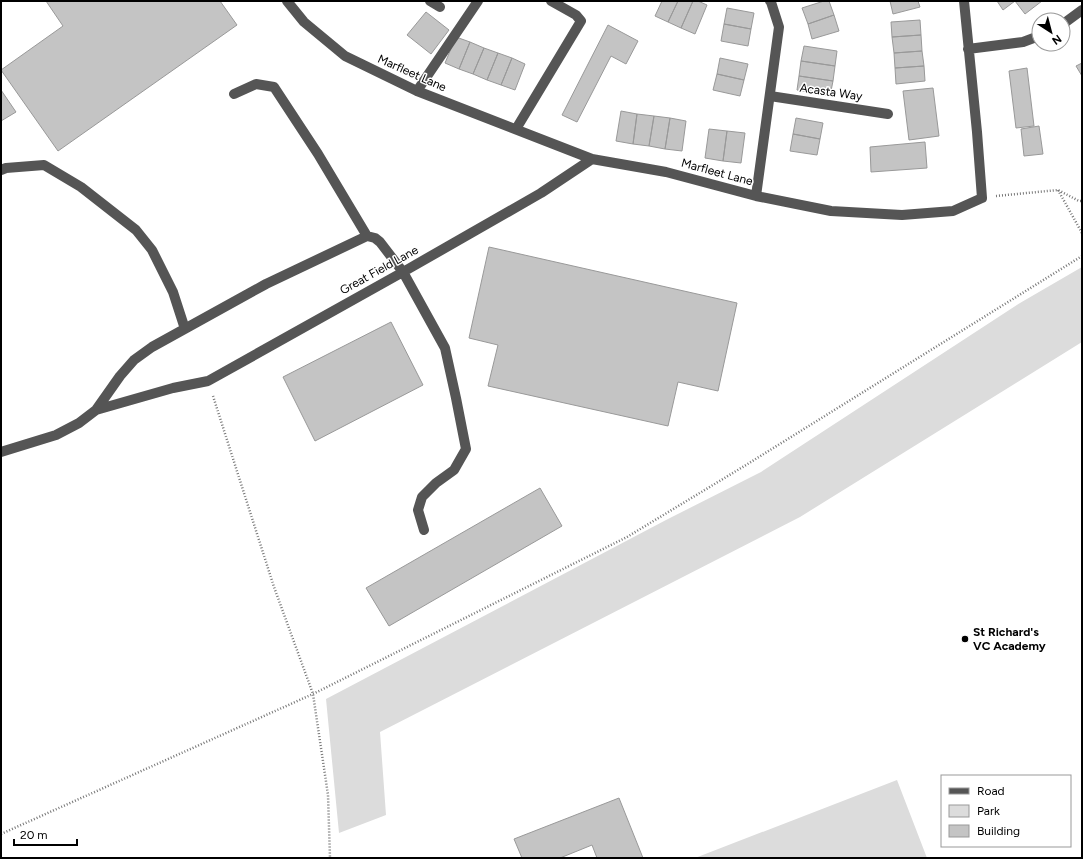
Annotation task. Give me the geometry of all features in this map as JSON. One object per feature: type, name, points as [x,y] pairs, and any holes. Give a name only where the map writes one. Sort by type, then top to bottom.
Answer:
[{"type":"street","name":"Marfleet Lane","points":[[287,1],[304,22],[345,56],[418,91],[592,159],[666,172],[756,196],[831,211],[902,215],[953,211],[982,198]]},
{"type":"street","points":[[430,1],[440,7]]},
{"type":"street","points":[[418,91],[478,1]]},
{"type":"street","points":[[516,129],[581,21],[576,15],[551,1]]},
{"type":"street","points":[[756,196],[779,27],[770,1]]},
{"type":"street","points":[[964,1],[982,198]]},
{"type":"street","points":[[1071,18],[1082,10]]},
{"type":"street","points":[[968,49],[1023,42],[1031,39]]},
{"type":"street","points":[[234,94],[256,84],[274,87],[318,154],[367,236]]},
{"type":"street","name":"Acasta Way","points":[[770,96],[888,114]]},
{"type":"street","name":"Great Field Lane","points":[[96,410],[173,388],[208,381],[541,193],[592,159]]},
{"type":"street","points":[[1,170],[6,168],[44,165],[81,187],[136,230],[152,250],[172,292],[185,329]]},
{"type":"street","points":[[1,452],[56,435],[79,423],[96,410],[120,376],[134,360],[152,348],[266,284],[367,236],[375,238],[380,242],[403,272],[445,348],[466,449],[454,470],[436,482],[422,496],[418,510],[424,530]]},
{"type":"path","points":[[982,198],[1058,190],[1082,201]]},
{"type":"path","points":[[1058,190],[1082,233]]},
{"type":"path","points":[[1,834],[313,694],[627,537],[746,465],[1082,256]]},
{"type":"path","points":[[208,381],[274,587],[313,694],[328,795],[330,858]]},
{"type":"green space","points":[[1082,267],[1082,342],[800,517],[380,732],[386,815],[339,833],[326,699],[666,520],[761,472],[1020,303]]},
{"type":"green space","points":[[897,780],[927,858],[695,858]]},
{"type":"building","points":[[46,1],[220,1],[237,25],[58,151],[1,70],[63,26]]},
{"type":"building","points":[[662,1],[678,1],[668,22],[655,16]]},
{"type":"building","points":[[678,1],[693,1],[681,28],[668,22]]},
{"type":"building","points":[[693,1],[698,1],[707,5],[695,34],[681,28]]},
{"type":"building","points":[[824,1],[829,1],[834,15],[808,24],[802,8]]},
{"type":"building","points":[[890,1],[918,1],[920,7],[893,14]]},
{"type":"building","points":[[997,1],[1015,1],[1003,10]]},
{"type":"building","points":[[1015,1],[1042,1],[1025,14]]},
{"type":"building","points":[[727,8],[754,13],[751,29],[724,24]]},
{"type":"building","points":[[426,12],[449,30],[431,54],[407,35]]},
{"type":"building","points":[[834,15],[839,31],[812,39],[808,24]]},
{"type":"building","points":[[920,20],[921,35],[892,37],[891,22]]},
{"type":"building","points":[[724,24],[751,29],[748,46],[721,41]]},
{"type":"building","points":[[608,25],[638,41],[626,64],[611,56],[577,122],[562,115]]},
{"type":"building","points":[[921,35],[922,51],[894,53],[892,37]]},
{"type":"building","points":[[456,37],[470,42],[459,69],[445,63]]},
{"type":"building","points":[[470,42],[484,48],[473,74],[459,69]]},
{"type":"building","points":[[804,46],[837,51],[835,66],[801,61]]},
{"type":"building","points":[[484,48],[498,53],[487,80],[473,74]]},
{"type":"building","points":[[922,51],[924,66],[895,68],[894,53]]},
{"type":"building","points":[[498,53],[512,58],[501,85],[487,80]]},
{"type":"building","points":[[512,58],[525,64],[515,90],[501,85]]},
{"type":"building","points":[[720,58],[748,64],[744,80],[717,74]]},
{"type":"building","points":[[801,61],[835,66],[833,81],[799,76]]},
{"type":"building","points":[[1082,63],[1082,76],[1076,66]]},
{"type":"building","points":[[924,66],[925,81],[896,84],[895,68]]},
{"type":"building","points":[[1027,68],[1034,126],[1016,128],[1009,71]]},
{"type":"building","points":[[717,74],[744,80],[740,96],[713,90]]},
{"type":"building","points":[[799,76],[833,81],[830,96],[797,90]]},
{"type":"building","points":[[933,88],[939,136],[909,140],[903,91]]},
{"type":"building","points":[[1,90],[16,112],[1,121]]},
{"type":"building","points":[[621,111],[637,114],[633,144],[616,141]]},
{"type":"building","points":[[637,114],[654,116],[649,146],[633,144]]},
{"type":"building","points":[[654,116],[670,118],[665,149],[649,146]]},
{"type":"building","points":[[670,118],[686,121],[682,151],[665,149]]},
{"type":"building","points":[[796,118],[823,123],[820,139],[793,134]]},
{"type":"building","points":[[1039,126],[1043,154],[1024,156],[1021,129]]},
{"type":"building","points":[[709,129],[727,131],[723,161],[705,158]]},
{"type":"building","points":[[727,131],[745,133],[741,163],[723,161]]},
{"type":"building","points":[[793,134],[820,139],[817,155],[790,151]]},
{"type":"building","points":[[925,142],[927,168],[871,172],[870,147]]},
{"type":"building","points":[[489,247],[737,303],[718,391],[678,382],[668,426],[488,386],[498,345],[469,338]]},
{"type":"building","points":[[391,322],[423,385],[315,441],[283,377]]},
{"type":"building","points":[[540,488],[562,526],[389,626],[366,588]]},
{"type":"building","points":[[619,798],[643,858],[597,858],[592,845],[560,858],[522,858],[514,839]]},
{"type":"place","name":"St Richard's VC Academy","points":[[965,639]]}]
